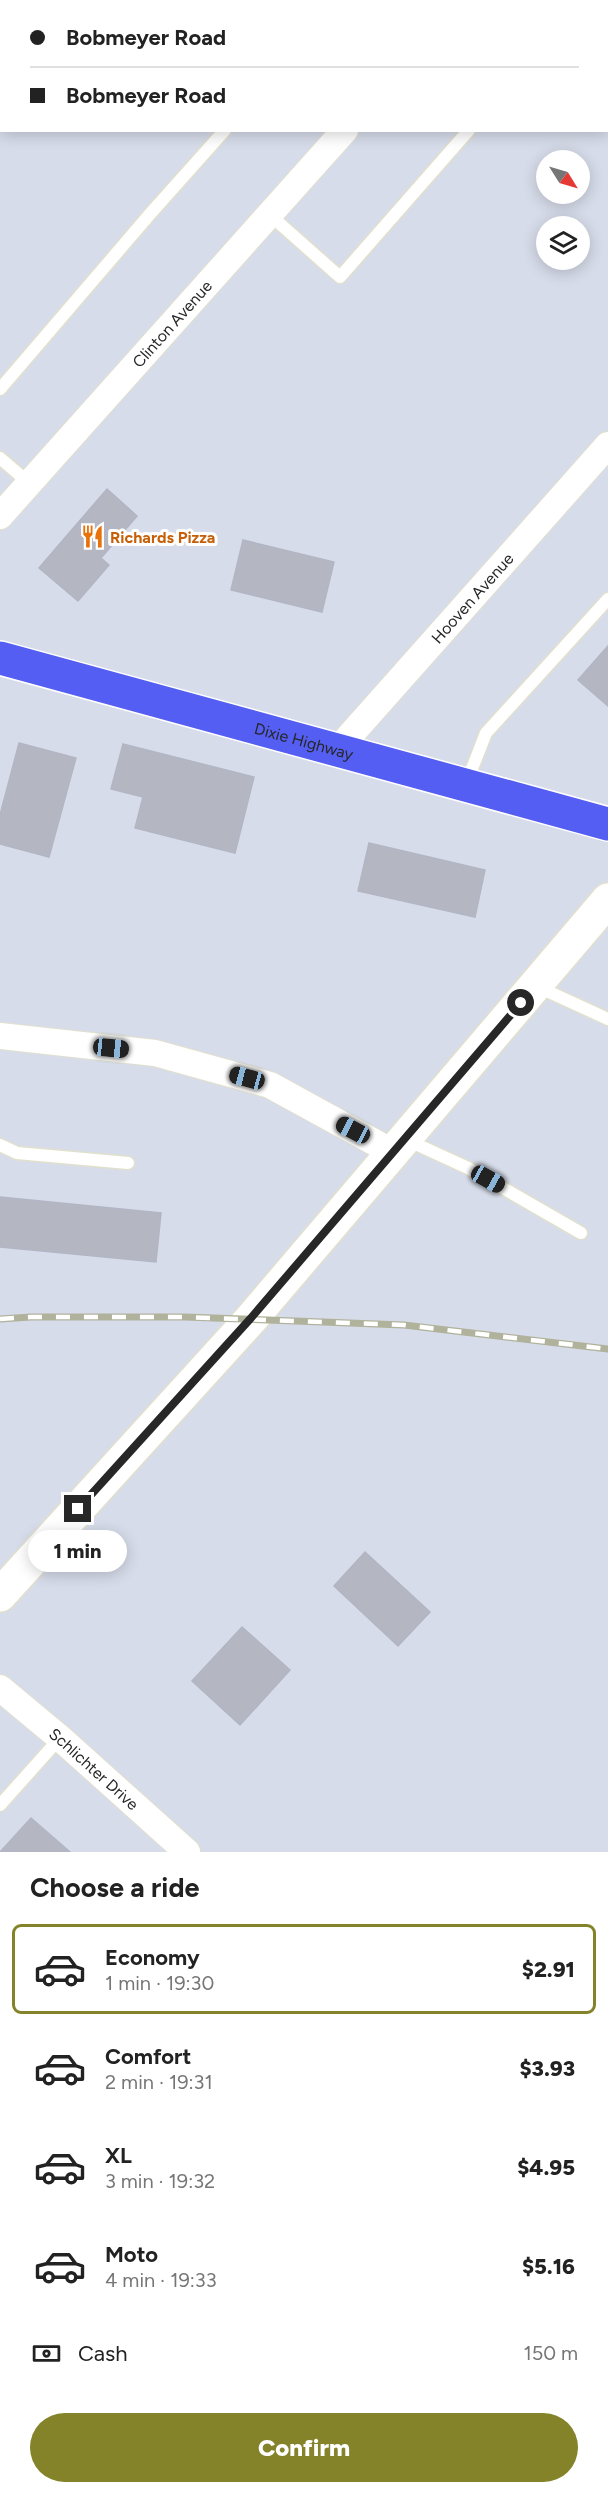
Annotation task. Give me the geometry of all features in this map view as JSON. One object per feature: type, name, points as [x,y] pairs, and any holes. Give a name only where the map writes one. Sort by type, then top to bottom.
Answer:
[{"type":"main road","name":"Dixie Highway","points":[[0,658],[608,824]]},
{"type":"street","name":"Clinton Avenue","points":[[0,516],[343,132]]},
{"type":"street","name":"Hooven Avenue","points":[[338,749],[608,446]]},
{"type":"street","points":[[0,1595],[251,1318],[608,900]]},
{"type":"street","points":[[0,1036],[155,1053],[270,1084],[400,1146]]},
{"type":"street","name":"Schlichter Drive","points":[[0,1688],[60,1738],[187,1852]]},
{"type":"lane","points":[[0,388],[223,132]]},
{"type":"lane","points":[[270,215],[340,277],[467,132]]},
{"type":"lane","points":[[0,458],[29,483]]},
{"type":"lane","points":[[466,784],[486,733],[608,599]]},
{"type":"lane","points":[[535,986],[608,1019]]},
{"type":"lane","points":[[0,1145],[17,1153],[128,1163]]},
{"type":"lane","points":[[400,1146],[468,1168],[581,1233]]},
{"type":"lane","points":[[0,1805],[60,1738]]},
{"type":"building","name":"Richards Pizza","points":[[107,489],[137,516],[101,558],[109,565],[78,601],[39,568]]},
{"type":"building","points":[[243,540],[334,562],[322,612],[231,590]]},
{"type":"building","points":[[608,646],[608,706],[578,680]]},
{"type":"building","points":[[19,743],[76,758],[49,857],[0,844],[0,815]]},
{"type":"building","points":[[123,744],[254,777],[235,853],[135,828],[143,797],[111,789]]},
{"type":"building","points":[[369,843],[485,870],[475,917],[358,891]]},
{"type":"building","points":[[0,1197],[161,1213],[156,1262],[0,1247]]},
{"type":"building","points":[[365,1552],[430,1612],[398,1646],[334,1586]]},
{"type":"building","points":[[242,1627],[290,1670],[240,1725],[192,1681]]},
{"type":"building","points":[[31,1818],[70,1852],[0,1852]]},
{"type":"railway","points":[[0,1319],[185,1317],[404,1325],[608,1349]]},
{"type":"place","name":"Richards Pizza","points":[[92,537]]},
{"type":"route","points":[[78,1509],[251,1318],[521,1003]]}]
